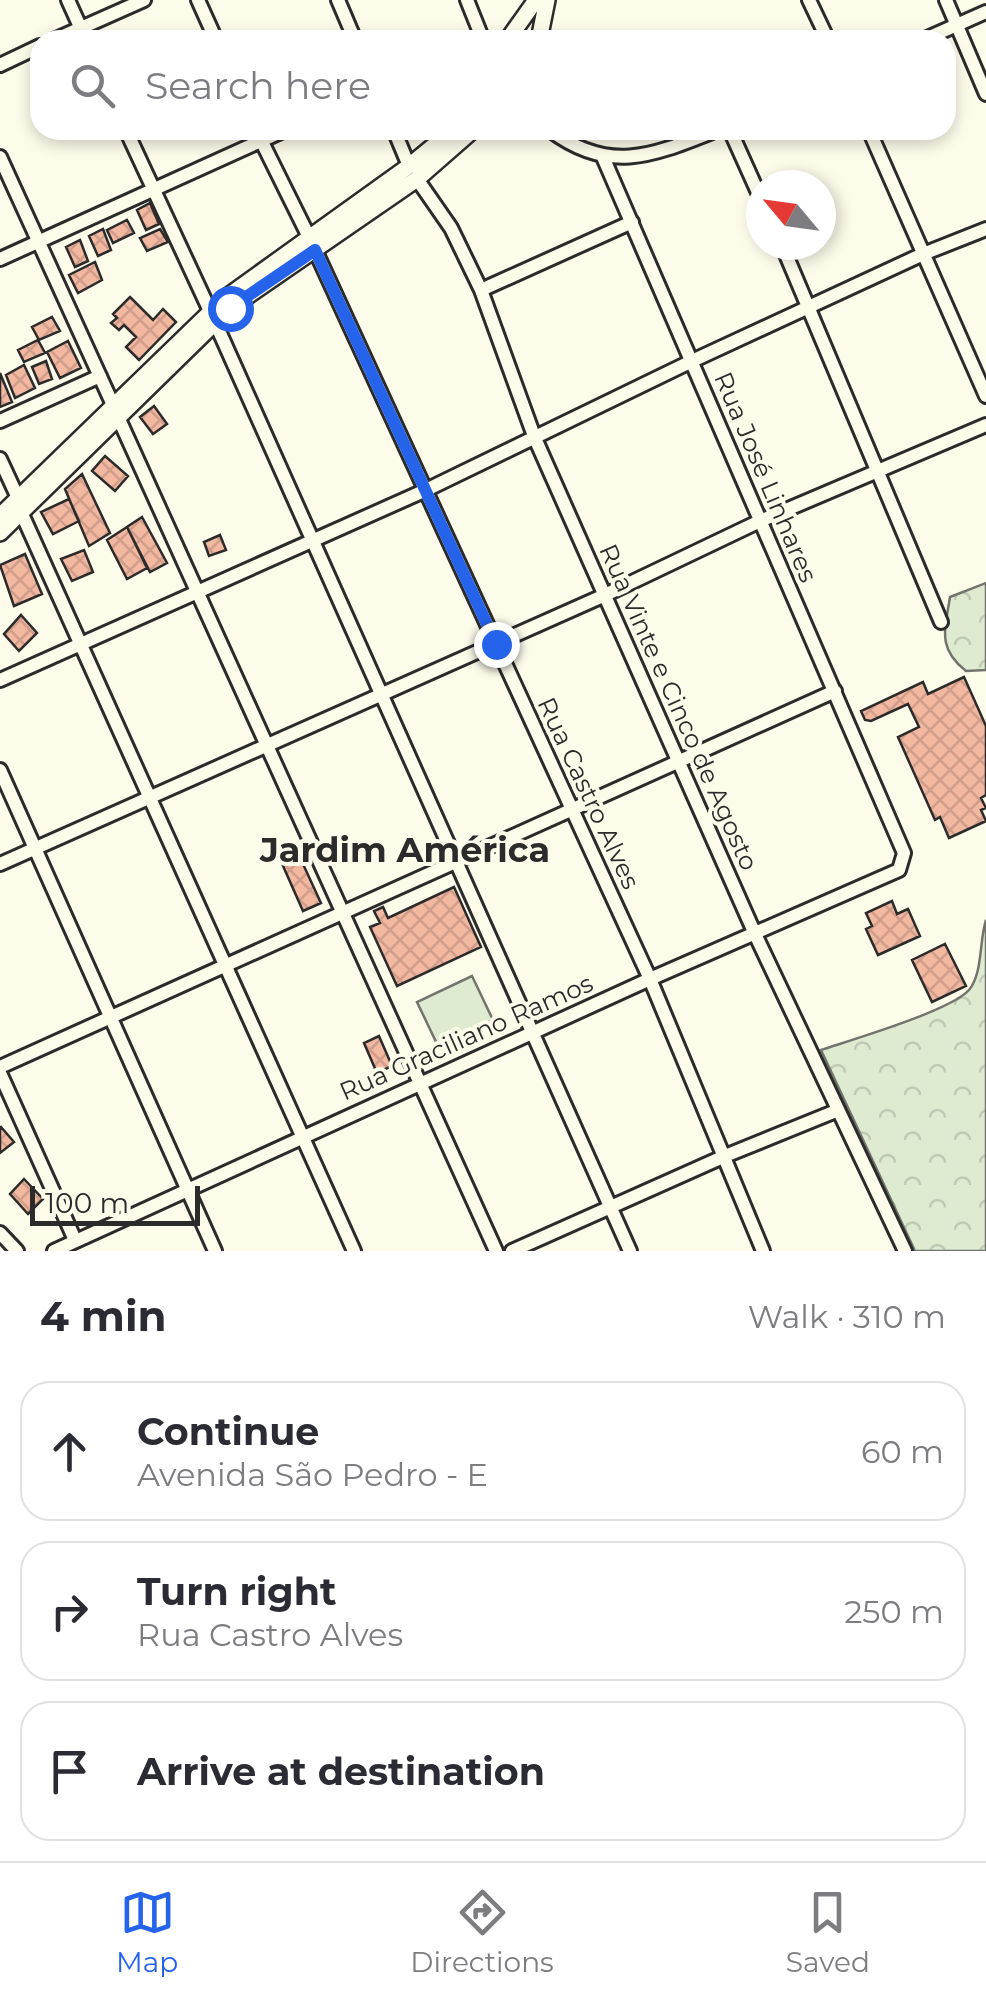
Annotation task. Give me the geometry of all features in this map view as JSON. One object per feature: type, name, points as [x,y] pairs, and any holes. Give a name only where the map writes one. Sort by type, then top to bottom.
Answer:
[{"type":"main road","points":[[515,30],[536,0]]},
{"type":"main road","points":[[541,30],[547,0]]},
{"type":"main road","points":[[413,173],[444,140]]},
{"type":"main road","points":[[0,532],[19,505],[213,316],[459,140]]},
{"type":"main road","points":[[0,516],[19,505]]},
{"type":"street","points":[[68,0],[82,30]]},
{"type":"street","points":[[91,30],[144,0]]},
{"type":"street","points":[[198,0],[212,30]]},
{"type":"street","points":[[338,0],[351,30]]},
{"type":"street","points":[[467,0],[479,30]]},
{"type":"street","points":[[809,0],[823,30]]},
{"type":"street","points":[[946,0],[986,94]]},
{"type":"street","points":[[946,30],[986,12]]},
{"type":"street","points":[[0,65],[30,51]]},
{"type":"street","points":[[130,140],[213,316],[630,1251]]},
{"type":"street","points":[[0,259],[153,191],[249,140]]},
{"type":"street","name":"Rua Castro Alves","points":[[260,140],[312,243],[650,979],[763,1251]]},
{"type":"street","name":"Rua Vinte e Cinco de Agosto","points":[[398,140],[413,173],[450,228],[481,290],[534,436],[754,934],[905,1251]]},
{"type":"street","points":[[564,140],[575,148],[603,156],[656,154],[692,140]]},
{"type":"street","points":[[734,140],[748,170]]},
{"type":"street","points":[[873,140],[986,396]]},
{"type":"street","name":"Rua José Linhares","points":[[603,156],[904,853],[899,870]]},
{"type":"street","points":[[0,157],[496,1251]]},
{"type":"street","points":[[481,290],[632,222]]},
{"type":"street","points":[[0,680],[426,490],[692,360],[986,228]]},
{"type":"street","points":[[789,260],[941,622]]},
{"type":"street","points":[[0,421],[100,376]]},
{"type":"street","points":[[0,864],[605,595],[760,521],[986,426]]},
{"type":"street","points":[[0,459],[354,1251]]},
{"type":"street","points":[[76,1240],[0,1070],[835,691]]},
{"type":"street","points":[[0,770],[216,1251]]},
{"type":"street","name":"Rua Graciliano Ramos","points":[[54,1251],[532,1032],[899,870]]},
{"type":"street","points":[[512,1251],[836,1110]]},
{"type":"street","points":[[0,1233],[17,1251]]},
{"type":"green space","points":[[986,583],[986,670],[966,671],[951,654],[945,638],[950,597]]},
{"type":"green space","points":[[986,920],[986,1251],[915,1251],[821,1050],[922,1016],[969,990],[977,975]]},
{"type":"green space","points":[[472,976],[493,1020],[438,1046],[417,1002]]},
{"type":"building","points":[[150,203],[159,224],[146,230],[137,210]]},
{"type":"building","points":[[127,220],[134,233],[113,243],[107,230]]},
{"type":"building","points":[[103,229],[111,250],[98,256],[89,236]]},
{"type":"building","points":[[160,229],[168,242],[147,251],[140,238]]},
{"type":"building","points":[[80,240],[88,261],[75,267],[66,247]]},
{"type":"building","points":[[95,262],[102,280],[78,293],[69,275]]},
{"type":"building","points":[[130,297],[153,320],[163,309],[176,322],[139,360],[126,347],[136,337],[124,325],[119,330],[111,323],[117,318],[113,314]]},
{"type":"building","points":[[52,317],[60,331],[39,340],[32,327]]},
{"type":"building","points":[[38,340],[45,353],[24,362],[18,350]]},
{"type":"building","points":[[68,341],[81,368],[60,378],[47,352]]},
{"type":"building","points":[[46,361],[52,379],[39,384],[32,367]]},
{"type":"building","points":[[24,365],[35,388],[15,398],[6,375]]},
{"type":"building","points":[[0,373],[12,402],[0,407]]},
{"type":"building","points":[[154,406],[167,424],[153,434],[140,417]]},
{"type":"building","points":[[105,456],[128,476],[115,491],[92,471]]},
{"type":"building","points":[[82,474],[110,533],[89,546],[65,489]]},
{"type":"building","points":[[69,499],[79,521],[53,534],[41,512]]},
{"type":"building","points":[[142,517],[167,563],[150,572],[127,527]]},
{"type":"building","points":[[127,527],[147,568],[127,579],[107,540]]},
{"type":"building","points":[[220,535],[226,550],[209,556],[204,542]]},
{"type":"building","points":[[84,550],[93,572],[72,581],[61,559]]},
{"type":"building","points":[[25,554],[42,594],[14,606],[0,565]]},
{"type":"building","points":[[21,615],[37,633],[19,651],[4,634]]},
{"type":"building","points":[[964,677],[986,726],[986,795],[981,798],[986,808],[981,810],[986,821],[949,838],[940,817],[935,820],[898,737],[919,727],[908,704],[871,721],[865,720],[861,711],[923,682],[928,694]]},
{"type":"building","points":[[297,851],[321,903],[303,911],[280,859]]},
{"type":"building","points":[[454,887],[481,947],[397,986],[370,927],[380,923],[374,911],[383,907],[388,918]]},
{"type":"building","points":[[892,901],[897,914],[908,909],[920,936],[878,955],[866,929],[872,926],[866,913]]},
{"type":"building","points":[[945,944],[966,986],[932,1002],[912,960]]},
{"type":"building","points":[[379,1036],[392,1066],[377,1073],[364,1043]]},
{"type":"building","points":[[0,1128],[14,1142],[0,1153]]},
{"type":"building","points":[[24,1179],[43,1199],[28,1214],[10,1194]]},
{"type":"district","name":"Jardim América","points":[[405,850]]},
{"type":"route","points":[[230,308],[315,250],[496,644]]}]
